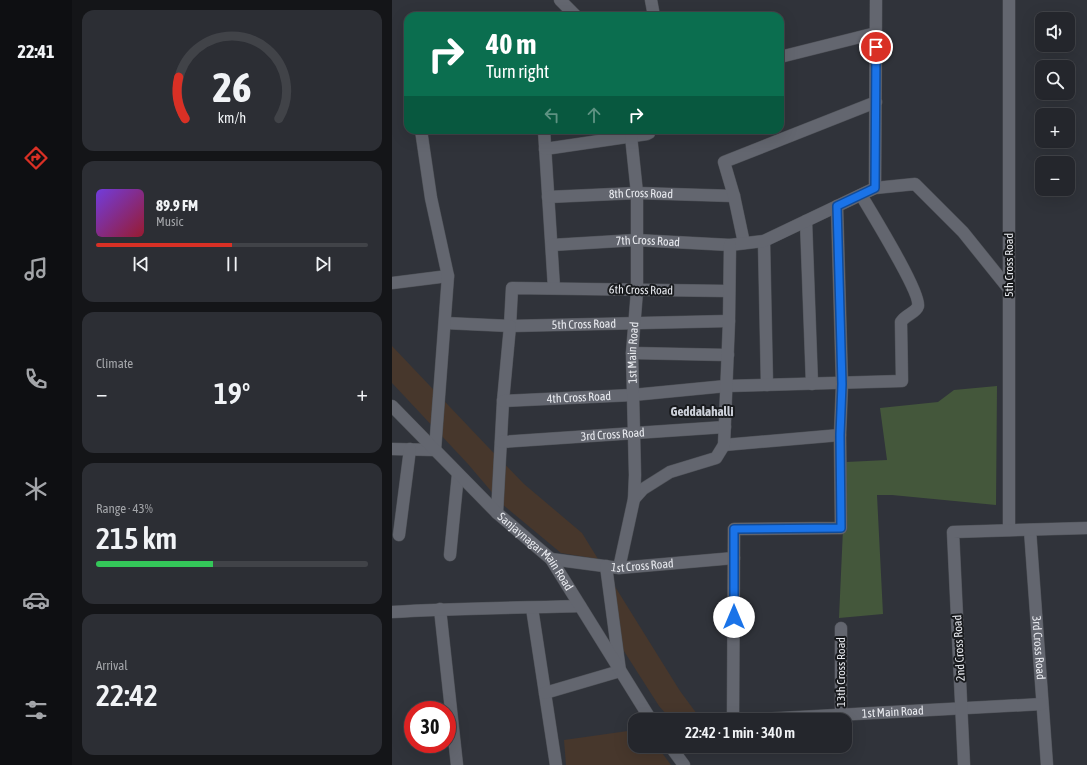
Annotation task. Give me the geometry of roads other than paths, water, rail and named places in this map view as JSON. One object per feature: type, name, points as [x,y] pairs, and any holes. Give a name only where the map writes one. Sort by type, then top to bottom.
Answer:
[{"type":"street","points":[[560,0],[572,12]]},
{"type":"street","points":[[651,0],[653,12]]},
{"type":"street","points":[[876,0],[875,188],[915,184],[963,232],[1008,288]]},
{"type":"street","name":"5th Cross Road","points":[[1009,0],[1009,530]]},
{"type":"street","points":[[784,56],[876,33]]},
{"type":"street","points":[[744,243],[734,196],[724,162],[876,102]]},
{"type":"street","points":[[392,449],[435,450],[448,276],[431,198],[421,134]]},
{"type":"street","points":[[544,134],[554,288]]},
{"type":"street","points":[[545,150],[640,134]]},
{"type":"street","name":"1st Main Road","points":[[619,568],[634,499],[635,474],[632,353],[637,291],[637,193],[631,136]]},
{"type":"street","name":"7th Cross Road","points":[[552,245],[636,240],[730,245],[764,241],[875,188]]},
{"type":"street","name":"8th Cross Road","points":[[548,197],[637,193],[734,196]]},
{"type":"street","name":"4th Cross Road","points":[[503,401],[633,395],[726,386],[842,384],[902,381],[901,322],[904,317],[914,312],[917,308],[918,301],[908,277],[861,195]]},
{"type":"street","points":[[733,713],[734,529],[841,528],[840,435],[842,384],[837,206]]},
{"type":"street","points":[[806,221],[812,384]]},
{"type":"street","points":[[764,241],[767,385]]},
{"type":"street","points":[[634,499],[643,489],[670,472],[716,458],[724,445],[729,322],[728,291],[730,245]]},
{"type":"street","points":[[392,282],[448,276]]},
{"type":"street","name":"6th Cross Road","points":[[510,326],[512,288],[637,291],[728,291]]},
{"type":"street","name":"5th Cross Road","points":[[445,323],[510,326],[729,322]]},
{"type":"street","points":[[497,513],[503,401],[510,326]]},
{"type":"street","points":[[632,353],[728,355]]},
{"type":"street","name":"Sanjaynagar Main Road","points":[[392,406],[497,513],[551,559],[647,713]]},
{"type":"street","name":"3rd Cross Road","points":[[501,442],[725,427]]},
{"type":"street","points":[[724,445],[840,435]]},
{"type":"street","points":[[399,536],[410,449]]},
{"type":"street","points":[[450,555],[458,474]]},
{"type":"street","points":[[1009,530],[1086,529]]},
{"type":"street","name":"2nd Cross Road","points":[[964,765],[953,532],[1009,530]]},
{"type":"street","name":"3rd Cross Road","points":[[1030,530],[1047,765]]},
{"type":"street","name":"1st Cross Road","points":[[551,559],[619,568],[734,558]]},
{"type":"street","points":[[545,693],[620,671],[606,566]]},
{"type":"street","points":[[392,612],[440,608],[532,608],[580,606]]},
{"type":"street","points":[[440,608],[457,765]]},
{"type":"street","points":[[532,608],[556,765]]},
{"type":"street","name":"13th Cross Road","points":[[841,628],[841,713]]},
{"type":"street","name":"1st Main Road","points":[[852,714],[1042,704]]},
{"type":"street","points":[[675,753],[684,765]]},
{"type":"district","name":"Geddalahalli","points":[[702,411]]}]
